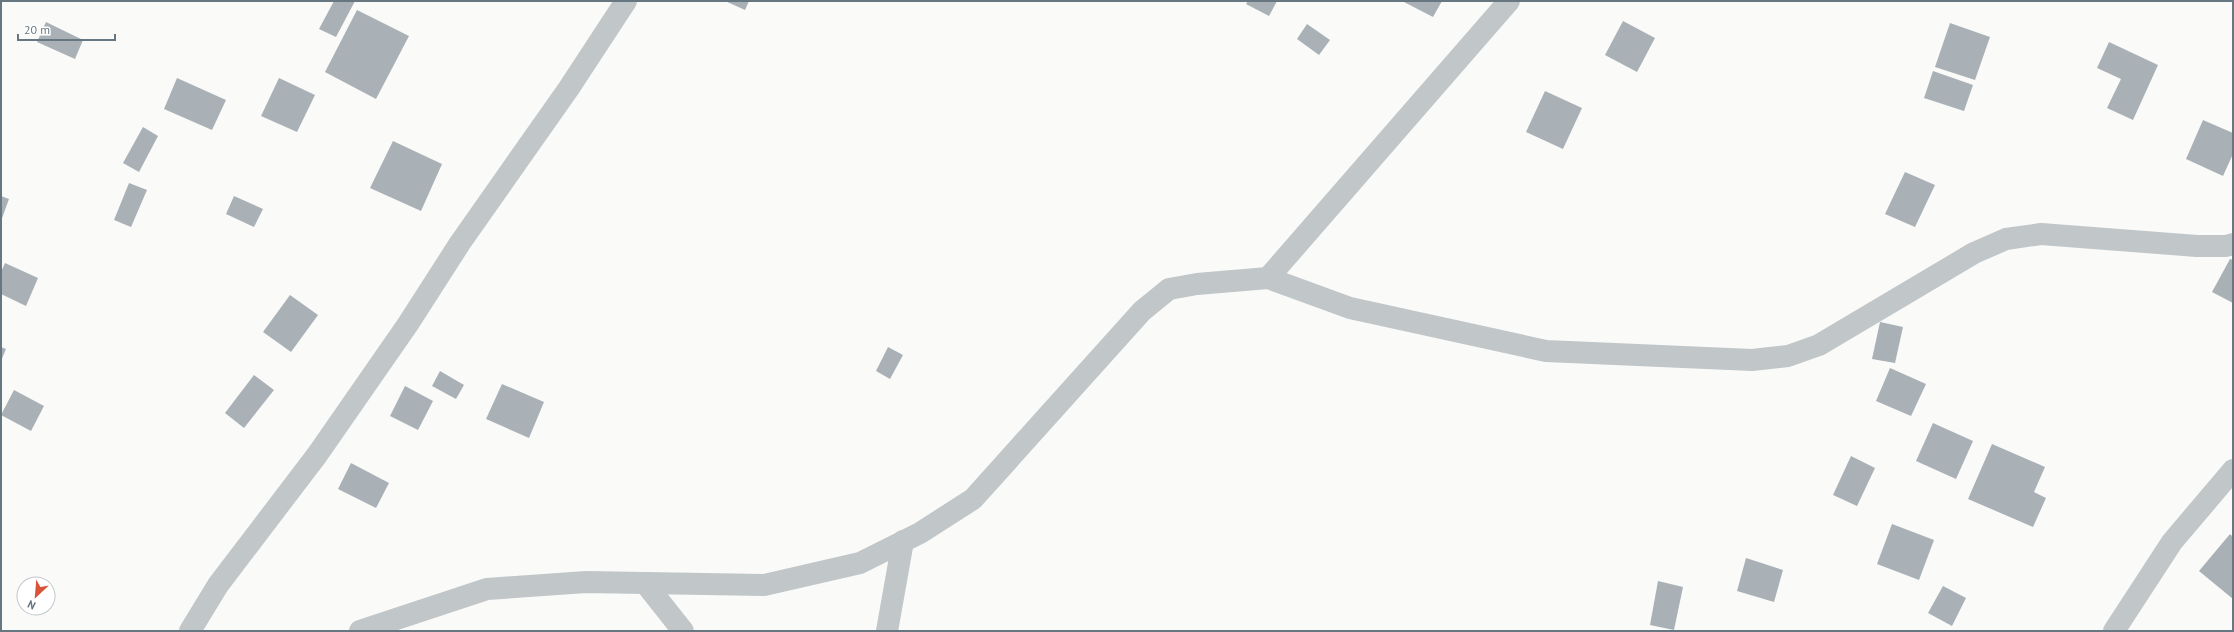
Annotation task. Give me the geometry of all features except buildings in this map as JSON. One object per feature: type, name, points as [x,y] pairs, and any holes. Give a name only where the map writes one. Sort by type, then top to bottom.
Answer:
[{"type":"street","points":[[190,631],[218,585],[322,448],[408,324],[460,244],[569,88],[626,1]]},
{"type":"street","points":[[1268,278],[1509,1]]},
{"type":"street","points":[[360,631],[487,589],[586,582],[764,585],[860,563],[920,533],[974,499],[1142,312],[1169,289],[1197,284],[1268,278],[1350,308],[1546,351],[1752,360],[1788,356],[1819,345],[1974,253],[2006,239],[2041,234],[2197,246],[2226,246],[2233,244]]},
{"type":"street","points":[[2114,631],[2172,542],[2233,470]]},
{"type":"street","points":[[887,631],[903,542]]},
{"type":"street","points":[[645,583],[684,631]]}]
